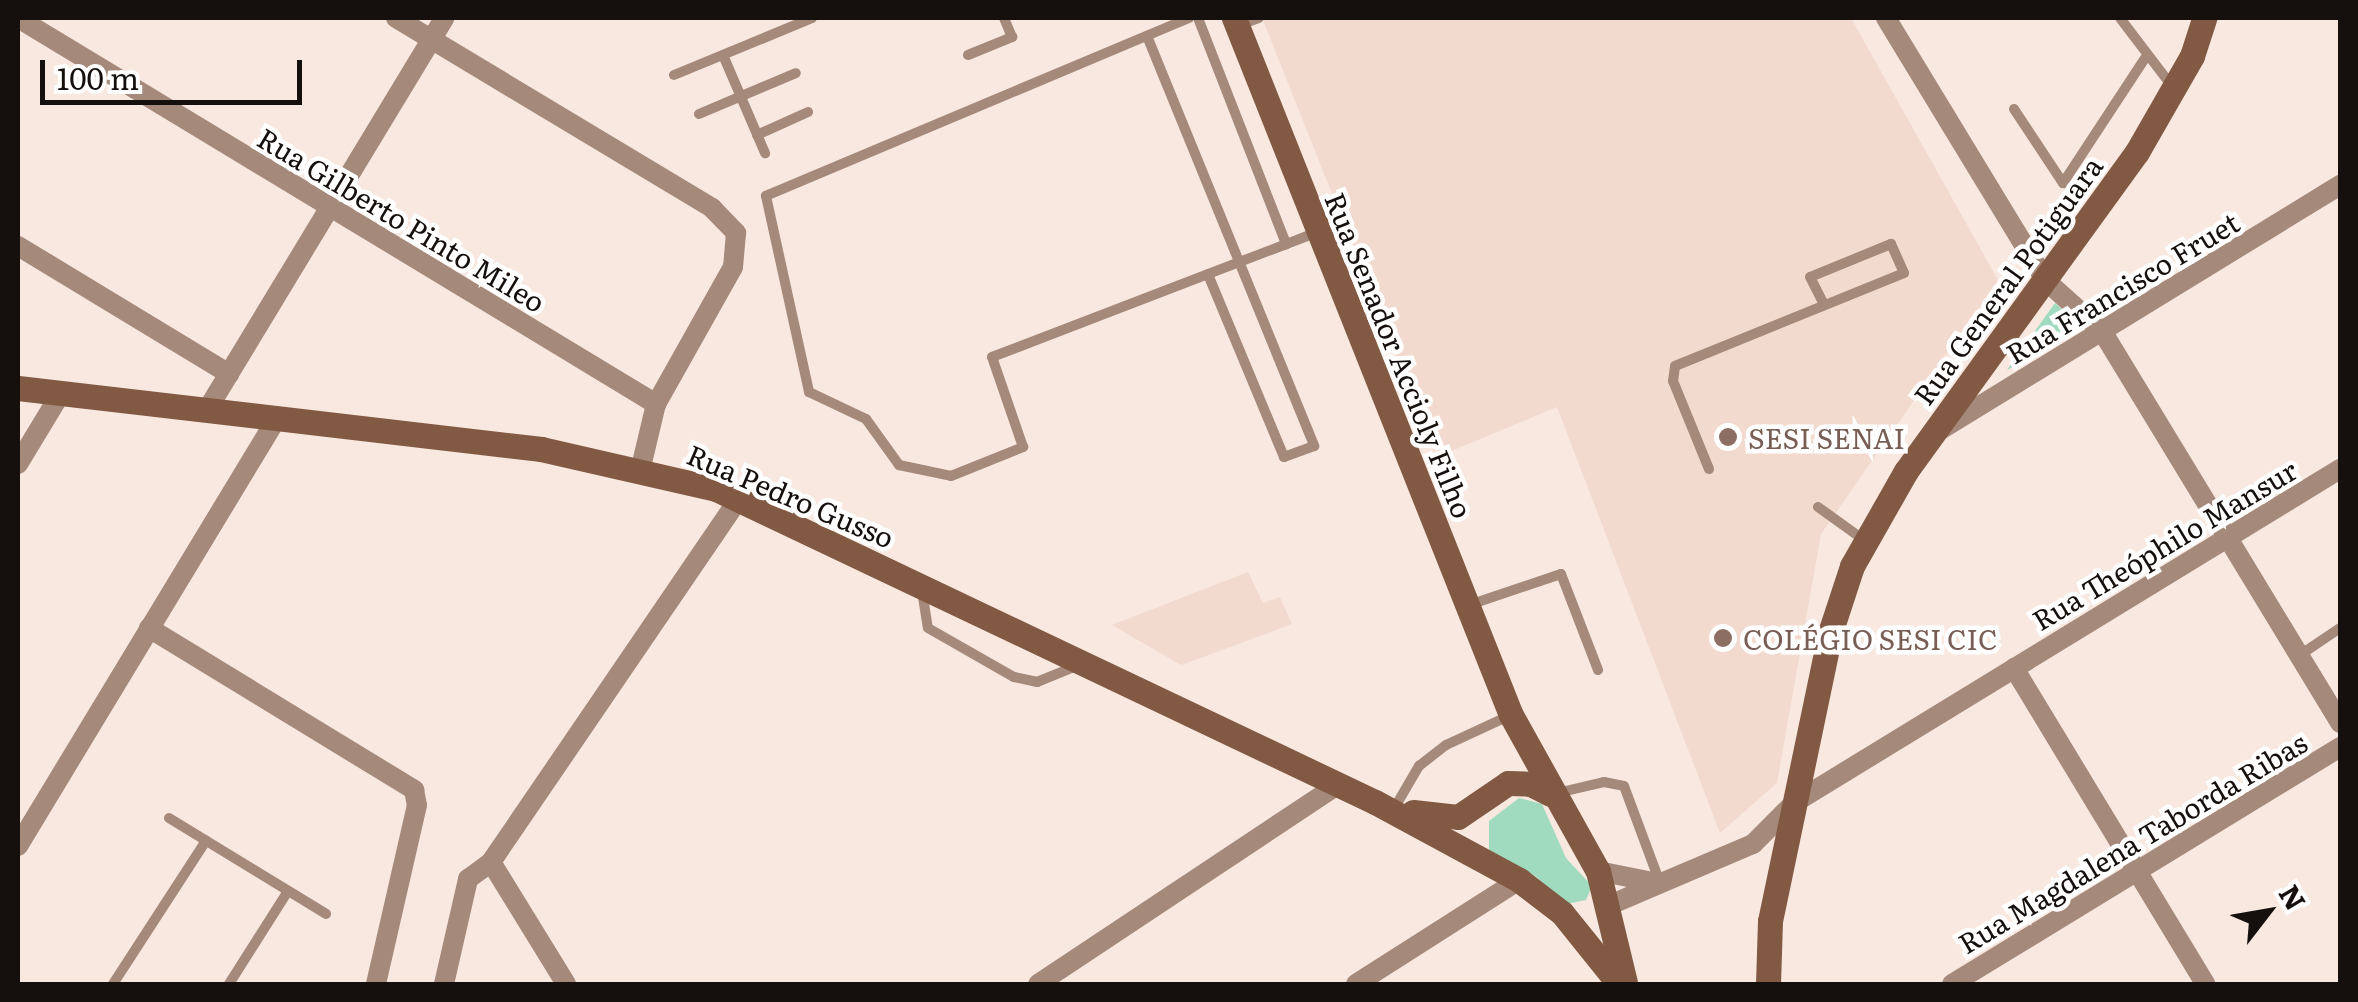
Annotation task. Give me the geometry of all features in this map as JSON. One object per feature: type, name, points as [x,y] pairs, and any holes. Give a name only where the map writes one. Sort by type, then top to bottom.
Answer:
[{"type":"main road","name":"Rua General Potiguara","points":[[1768,984],[1770,921],[1831,630],[1864,540],[1932,435],[2045,280],[2175,90],[2204,18]]},
{"type":"main road","name":"Rua Senador Accioly Filho","points":[[1243,20],[1318,231],[1510,714],[1551,794]]},
{"type":"main road","name":"Rua Pedro Gusso","points":[[18,388],[641,467],[738,498],[1385,804],[1519,880],[1572,924],[1622,984]]},
{"type":"main road","name":"Rua Senador Accioly Filho","points":[[1495,788],[1510,759],[1510,714]]},
{"type":"main road","points":[[1468,852],[1465,831],[1473,807],[1495,788],[1520,782],[1551,794]]},
{"type":"main road","name":"Rua Pedro Gusso","points":[[1551,794],[1598,870],[1622,984]]},
{"type":"main road","name":"Rua Pedro Gusso","points":[[1385,804],[1450,820],[1473,807]]},
{"type":"main road","points":[[1572,924],[1592,922],[1605,907]]},
{"type":"street","name":"Rua Gilberto Pinto Mileo","points":[[18,18],[656,404]]},
{"type":"street","points":[[396,18],[722,214],[736,233],[733,267],[656,404],[641,467]]},
{"type":"street","points":[[207,410],[444,18]]},
{"type":"street","points":[[1886,18],[2045,280],[2102,331],[2340,723]]},
{"type":"street","name":"Rua Francisco Fruet","points":[[1932,435],[2340,185]]},
{"type":"street","points":[[18,246],[228,374]]},
{"type":"street","points":[[18,464],[61,393]]},
{"type":"street","points":[[18,846],[277,418]]},
{"type":"street","name":"Rua Theóphilo Mansur","points":[[1605,907],[1753,844],[1794,803],[2340,469]]},
{"type":"street","points":[[444,984],[468,879],[491,862],[738,498]]},
{"type":"street","points":[[149,628],[414,790],[417,805],[376,984]]},
{"type":"street","points":[[2014,668],[2205,984]]},
{"type":"street","name":"Rua Magdalena Taborda Ribas","points":[[1952,984],[2340,748]]},
{"type":"street","points":[[1038,984],[1339,784]]},
{"type":"street","points":[[491,862],[566,984]]},
{"type":"street","points":[[1598,870],[1660,882]]},
{"type":"street","points":[[1356,984],[1519,880]]},
{"type":"lane","points":[[674,75],[812,18]]},
{"type":"lane","points":[[968,55],[1012,38],[1004,18]]},
{"type":"lane","points":[[1190,18],[766,196],[810,392],[866,419],[899,465],[951,476],[1023,447],[992,357],[1318,231]]},
{"type":"lane","points":[[1198,18],[1286,244]]},
{"type":"lane","points":[[2120,18],[2145,58],[2175,90]]},
{"type":"lane","points":[[1147,36],[1236,264],[1314,446],[1284,457],[1208,274]]},
{"type":"lane","points":[[723,54],[764,153]]},
{"type":"lane","points":[[2014,109],[2063,183],[2145,58]]},
{"type":"lane","points":[[699,114],[796,74]]},
{"type":"lane","points":[[756,135],[808,112]]},
{"type":"lane","points":[[1710,469],[1672,374],[1701,352],[1904,273],[1891,244],[1810,277],[1823,303]]},
{"type":"lane","points":[[1818,506],[1864,540]]},
{"type":"lane","points":[[1468,606],[1562,574],[1598,670]]},
{"type":"lane","points":[[922,585],[928,628],[1014,676],[1037,682],[1084,662]]},
{"type":"lane","points":[[2300,656],[2340,628]]},
{"type":"lane","points":[[1385,804],[1419,766],[1446,745],[1510,714]]},
{"type":"lane","points":[[1551,794],[1604,782],[1624,786],[1660,882]]},
{"type":"lane","points":[[169,818],[326,914]]},
{"type":"lane","points":[[113,984],[206,841]]},
{"type":"lane","points":[[229,984],[288,891]]},
{"type":"shaded area","name":"SESI SENAI","points":[[1262,18],[1851,18],[1998,280],[1821,534],[1777,783],[1720,833],[1557,407],[1437,457]]},
{"type":"shaded area","points":[[1248,572],[1263,603],[1280,597],[1292,624],[1181,665],[1112,625]]},
{"type":"green space","points":[[2055,303],[2084,328],[2007,370]]},
{"type":"green space","points":[[1519,798],[1542,804],[1566,858],[1592,886],[1586,900],[1566,904],[1535,876],[1489,852],[1489,821]]},
{"type":"place","name":"SESI SENAI","points":[[1728,437]]},
{"type":"place","name":"COLÉGIO SESI CIC","points":[[1723,638]]}]
